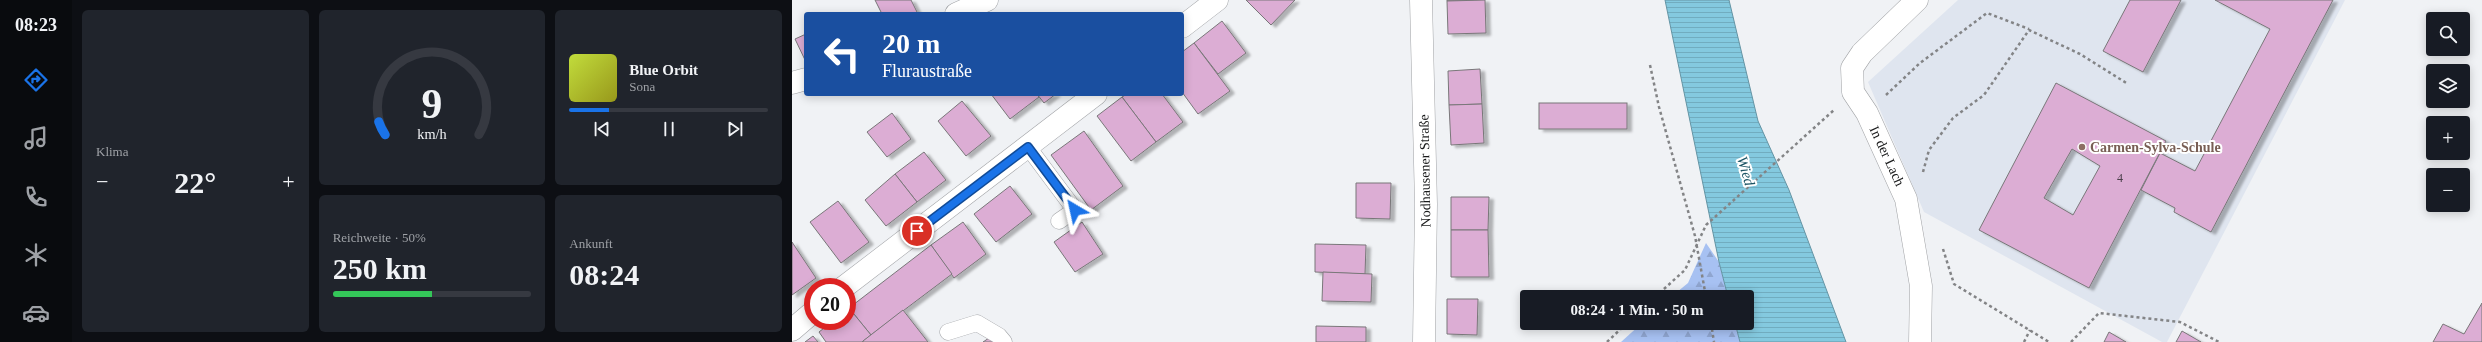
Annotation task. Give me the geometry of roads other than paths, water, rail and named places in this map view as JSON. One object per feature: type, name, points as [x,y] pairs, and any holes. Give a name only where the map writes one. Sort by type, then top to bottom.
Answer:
[{"type":"street","points":[[960,12],[987,0]]},
{"type":"street","points":[[1184,25],[1217,0]]},
{"type":"street","name":"Nodhausener Straße","points":[[1421,0],[1426,204],[1424,342]]},
{"type":"street","name":"In der Lach","points":[[1918,0],[1862,53],[1852,68],[1853,92],[1867,113],[1906,199],[1921,286],[1920,342]]},
{"type":"street","points":[[792,83],[804,80]]},
{"type":"street","points":[[856,278],[1093,96]]},
{"type":"street","points":[[792,330],[804,320]]},
{"type":"lane","points":[[1028,147],[1075,210],[1059,221]]},
{"type":"lane","points":[[948,332],[977,323],[1000,336],[1004,342]]},
{"type":"water","name":"Wied","points":[[1665,0],[1729,0],[1758,121],[1789,190],[1846,342],[1740,342],[1737,330],[1754,330],[1754,290],[1726,290],[1719,262]]},
{"type":"place","name":"Carmen-Sylva-Schule","points":[[2082,147]]}]
